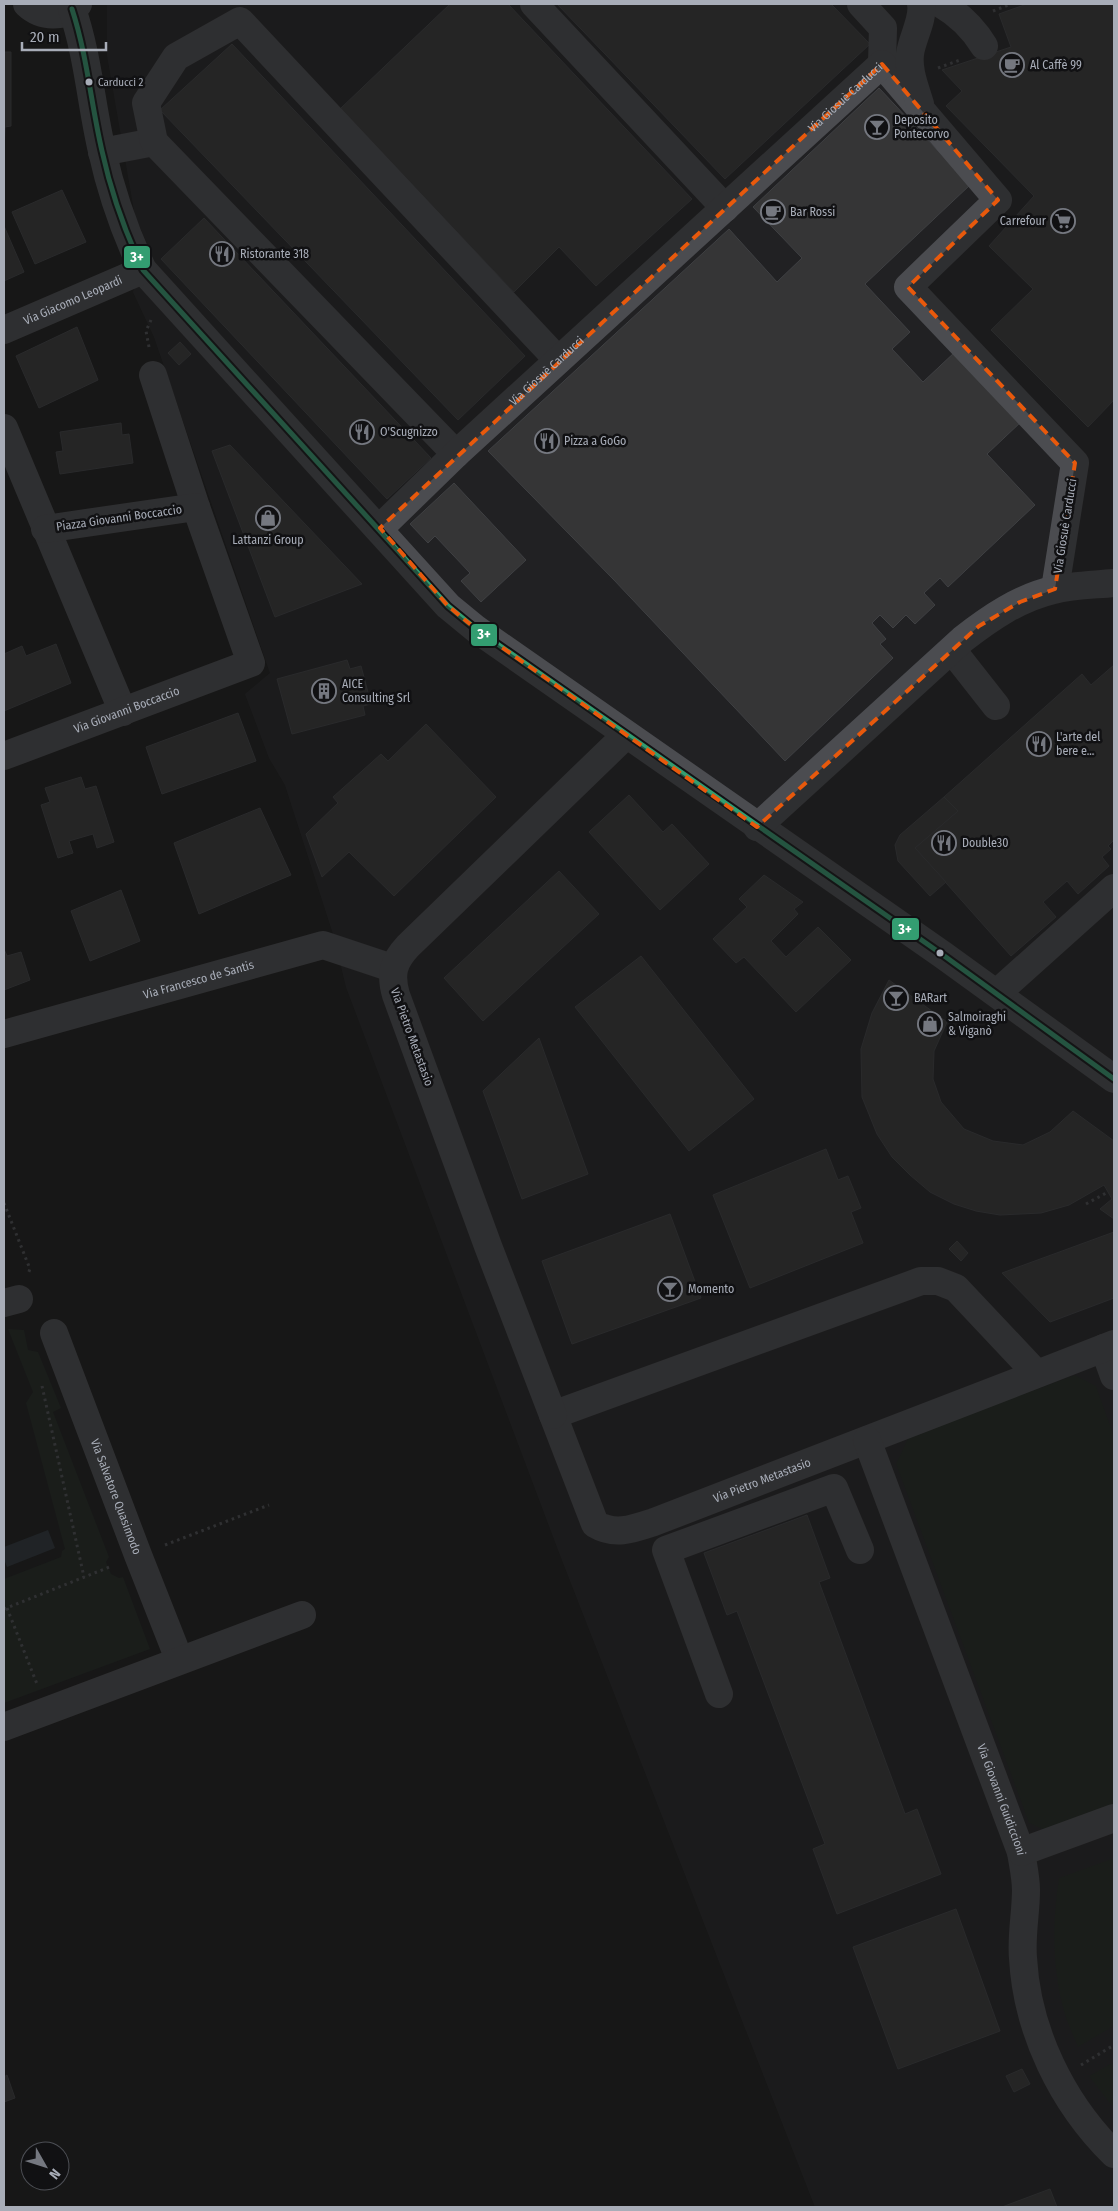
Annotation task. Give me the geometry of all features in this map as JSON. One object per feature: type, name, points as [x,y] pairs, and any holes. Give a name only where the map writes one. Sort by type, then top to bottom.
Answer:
[{"type":"street","points":[[27,4],[45,14],[61,14],[75,6],[102,152],[118,210],[143,270],[461,617],[997,994],[1114,1079]]},
{"type":"street","points":[[534,4],[725,208]]},
{"type":"street","points":[[860,4],[883,28],[882,64]]},
{"type":"street","points":[[921,4],[922,12],[914,37],[910,65],[922,111]]},
{"type":"street","points":[[941,4],[962,18],[976,32],[984,46]]},
{"type":"street","points":[[456,454],[154,142],[146,103],[176,57],[240,22],[558,360]]},
{"type":"street","name":"Via Giosuè Carducci","points":[[380,528],[456,454],[882,64],[998,200],[908,287],[1075,463],[1055,589]]},
{"type":"street","points":[[102,152],[154,142]]},
{"type":"street","name":"Via Giacomo Leopardi","points":[[4,330],[143,270]]},
{"type":"street","points":[[153,375],[196,507]]},
{"type":"street","points":[[4,428],[45,529]]},
{"type":"street","name":"Piazza Giovanni Boccaccio","points":[[123,712],[45,529],[196,507],[251,663]]},
{"type":"street","name":"Via Giosuè Carducci","points":[[757,827],[952,650],[994,616],[1035,595],[1055,589],[1114,583]]},
{"type":"street","points":[[952,650],[996,706]]},
{"type":"street","name":"Via Giovanni Boccaccio","points":[[4,756],[251,663]]},
{"type":"street","points":[[392,968],[408,946],[626,734]]},
{"type":"street","points":[[997,994],[1114,888]]},
{"type":"street","name":"Via Francesco de Santis","points":[[4,1034],[323,945],[392,968]]},
{"type":"street","name":"Via Pietro Metastasio","points":[[392,968],[396,995],[488,1246],[595,1524],[607,1531],[625,1531],[656,1521],[1109,1346]]},
{"type":"street","points":[[553,1416],[921,1282],[938,1281],[956,1288],[1037,1374]]},
{"type":"street","name":"Via Salvatore Quasimodo","points":[[54,1333],[179,1659]]},
{"type":"street","points":[[1109,1346],[1114,1376]]},
{"type":"street","name":"Via Giovanni Guidiccioni","points":[[867,1440],[1021,1852],[1026,1890],[1022,1934],[1024,1977],[1044,2048],[1060,2082],[1081,2116],[1114,2154]]},
{"type":"street","points":[[666,1550],[834,1488],[860,1550]]},
{"type":"street","points":[[656,1521],[719,1694]]},
{"type":"street","points":[[4,1727],[179,1659],[302,1615]]},
{"type":"street","points":[[1021,1852],[1114,1818]]},
{"type":"path","points":[[945,65],[953,62]]},
{"type":"path","points":[[153,375],[146,331],[163,294]]},
{"type":"path","points":[[1086,1204],[1108,1192]]},
{"type":"path","points":[[4,1203],[30,1269],[11,1301]]},
{"type":"path","points":[[40,1379],[84,1577]]},
{"type":"path","points":[[7,1608],[47,1710]]},
{"type":"path","points":[[1060,2082],[1084,2063],[1114,2044]]},
{"type":"highlighted area","points":[[882,64],[998,200],[908,287],[1075,463],[1055,589],[1020,602],[979,626],[757,827],[476,629],[448,606],[380,528]]},
{"type":"shaded area","points":[[107,4],[1114,4],[1114,2207],[815,2207],[560,1555],[346,987],[334,937],[285,785],[269,758],[245,694],[270,673],[154,337],[133,292],[149,248],[135,216],[107,55]]},
{"type":"shaded area","points":[[8,1329],[24,1330],[28,1350],[38,1352],[61,1408],[53,1412],[109,1557],[106,1562],[111,1574],[119,1578],[123,1577],[150,1649],[4,1703],[4,1579],[61,1557],[62,1551],[65,1549],[26,1403],[33,1392]]},
{"type":"shaded area","points":[[1075,1375],[1096,1386],[1114,1436],[1114,1806],[1047,1831],[1029,1823],[896,1464],[909,1436]]},
{"type":"shaded area","points":[[48,1530],[55,1548],[7,1567],[4,1559],[4,1547]]},
{"type":"shaded area","points":[[1114,1858],[1114,1963],[1112,1974],[1114,2026],[1078,2047],[1064,2011],[1055,1962],[1054,1928],[1059,1878]]},
{"type":"shaded area","points":[[1114,2062],[1114,2109],[1089,2076]]},
{"type":"building","points":[[450,4],[508,4],[692,199],[596,286],[559,247],[514,292],[340,109]]},
{"type":"building","points":[[557,4],[831,4],[870,44],[725,179]]},
{"type":"building","name":"Carrefour","points":[[1027,4],[1114,4],[1114,400],[1088,427],[991,330],[1033,289],[989,246],[1034,196],[946,106],[962,91],[942,70],[1011,47],[999,14]]},
{"type":"building","points":[[232,44],[525,356],[458,420],[160,110]]},
{"type":"building","points":[[4,52],[11,52],[11,126],[5,127],[4,156]]},
{"type":"building","points":[[879,88],[970,185],[865,284],[910,332],[892,349],[923,382],[956,351],[1022,421],[987,454],[1035,505],[948,587],[940,578],[924,593],[935,605],[915,624],[906,615],[893,628],[880,615],[872,623],[886,639],[880,644],[893,658],[785,761],[613,579],[488,451],[729,229],[777,282],[802,258],[753,207]]},
{"type":"building","points":[[62,190],[86,242],[35,264],[12,212]]},
{"type":"building","points":[[204,218],[431,458],[387,499],[161,259]]},
{"type":"building","points":[[4,226],[24,272],[4,281]]},
{"type":"building","points":[[77,327],[98,380],[39,408],[16,356]]},
{"type":"building","points":[[180,342],[191,354],[179,365],[168,353]]},
{"type":"building","points":[[121,423],[122,435],[129,434],[133,463],[60,474],[56,452],[63,451],[60,432]]},
{"type":"building","name":"Lattanzi Group","points":[[230,445],[362,584],[275,617],[212,451]]},
{"type":"building","points":[[454,483],[526,560],[481,602],[461,581],[470,573],[435,536],[428,543],[410,524]]},
{"type":"building","points":[[56,644],[71,683],[4,711],[4,654],[22,646],[26,656]]},
{"type":"building","name":"AICE Consulting Srl","points":[[347,660],[350,669],[361,666],[371,704],[363,706],[365,715],[292,734],[277,679]]},
{"type":"building","points":[[1114,665],[1114,840],[1108,846],[1111,849],[1102,857],[1109,866],[1078,894],[1067,881],[1043,902],[1056,917],[1011,956],[915,848],[958,811],[944,797],[1082,674],[1091,685]]},
{"type":"building","points":[[238,713],[256,761],[162,794],[146,747]]},
{"type":"building","points":[[426,724],[496,797],[394,896],[349,852],[322,877],[306,834],[338,803],[333,797],[381,754],[388,761]]},
{"type":"building","points":[[81,777],[85,789],[96,786],[114,842],[97,848],[93,834],[69,841],[73,853],[58,858],[41,805],[50,802],[45,788]]},
{"type":"building","points":[[629,795],[663,832],[672,824],[709,864],[660,910],[589,832]]},
{"type":"building","points":[[944,797],[958,811],[915,848],[946,882],[930,896],[898,861],[895,845],[900,835]]},
{"type":"building","points":[[260,808],[291,875],[199,914],[174,843]]},
{"type":"building","points":[[559,871],[599,914],[483,1021],[444,978]]},
{"type":"building","points":[[764,875],[803,902],[794,909],[798,914],[771,941],[786,957],[818,927],[851,960],[796,1012],[744,957],[736,963],[713,939],[747,907],[739,899]]},
{"type":"building","points":[[121,890],[140,941],[90,961],[71,911]]},
{"type":"building","points":[[4,949],[7,956],[21,952],[30,980],[4,990]]},
{"type":"building","points":[[641,956],[754,1099],[689,1151],[575,1007]]},
{"type":"building","points":[[889,980],[947,1022],[934,1051],[933,1079],[941,1102],[964,1129],[993,1141],[1023,1145],[1050,1132],[1073,1111],[1114,1141],[1114,1219],[1100,1209],[1112,1199],[1104,1185],[1069,1205],[1041,1213],[1000,1215],[976,1211],[954,1204],[930,1192],[892,1157],[877,1134],[862,1097],[861,1049],[872,1013]]},
{"type":"building","points":[[539,1038],[588,1174],[522,1199],[483,1091]]},
{"type":"building","points":[[826,1149],[838,1180],[848,1176],[861,1208],[851,1212],[863,1243],[750,1288],[713,1195]]},
{"type":"building","points":[[670,1214],[701,1298],[572,1344],[542,1261]]},
{"type":"building","points":[[1114,1232],[1114,1298],[1050,1322],[1002,1273]]},
{"type":"building","points":[[957,1241],[968,1253],[961,1261],[949,1249]]},
{"type":"building","points":[[807,1515],[830,1578],[819,1582],[905,1814],[917,1809],[941,1874],[837,1914],[813,1849],[825,1844],[737,1611],[727,1615],[704,1553]]},
{"type":"building","points":[[956,1909],[1000,2031],[898,2069],[853,1947]]},
{"type":"building","points":[[1022,2069],[1030,2084],[1014,2092],[1006,2076]]},
{"type":"building","points":[[7,2075],[15,2098],[4,2102],[4,2077]]},
{"type":"building","points":[[1050,2189],[1057,2207],[1002,2207]]},
{"type":"transit line","name":"3+","points":[[72,9],[85,62],[98,133],[114,197],[143,270],[448,606],[476,629],[943,955],[1114,1079]]},
{"type":"place","name":"Al Caffè 99","points":[[1012,65]]},
{"type":"place","name":"Carducci 2","points":[[89,82]]},
{"type":"place","name":"Deposito Pontecorvo","points":[[877,127]]},
{"type":"place","name":"Bar Rossi","points":[[773,212]]},
{"type":"place","name":"Carrefour","points":[[1063,221]]},
{"type":"place","name":"Ristorante 318","points":[[222,254]]},
{"type":"place","name":"O'Scugnizzo","points":[[362,432]]},
{"type":"place","name":"Pizza a GoGo","points":[[547,441]]},
{"type":"place","name":"Lattanzi Group","points":[[268,518]]},
{"type":"place","name":"AICE Consulting Srl","points":[[324,691]]},
{"type":"place","name":"L'arte del bere e...","points":[[1039,744]]},
{"type":"place","name":"Double30","points":[[944,843]]},
{"type":"place","name":"BARart","points":[[896,998]]},
{"type":"place","name":"Salmoiraghi & Viganò","points":[[930,1024]]},
{"type":"place","name":"Momento","points":[[670,1289]]}]
